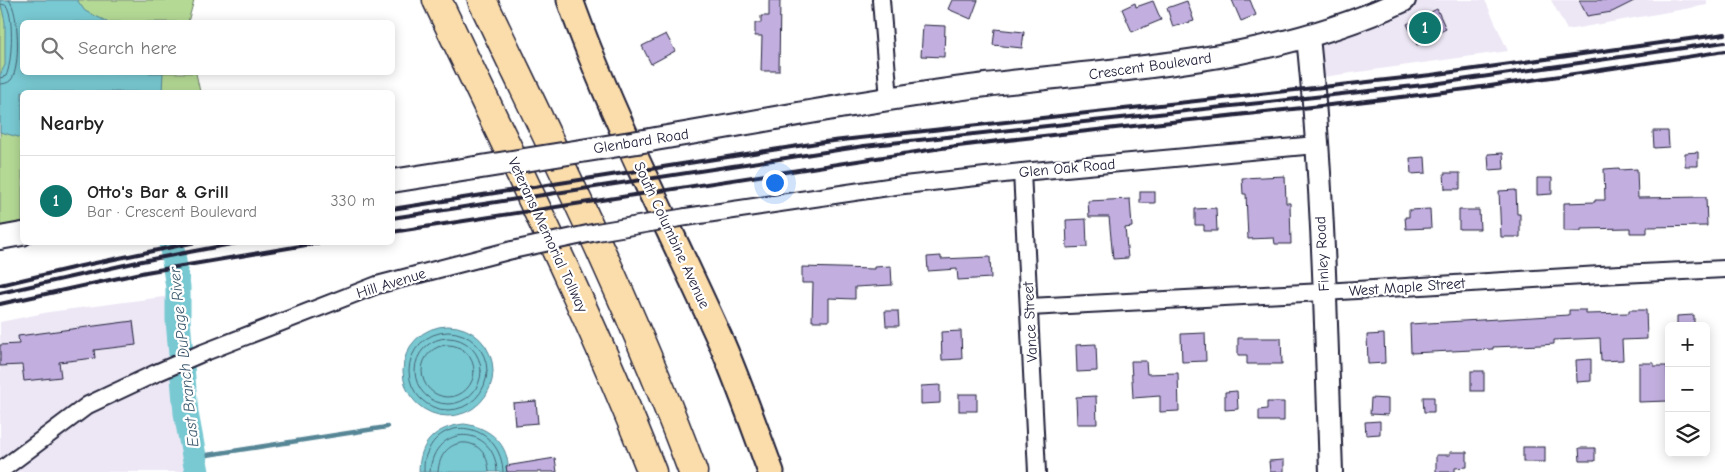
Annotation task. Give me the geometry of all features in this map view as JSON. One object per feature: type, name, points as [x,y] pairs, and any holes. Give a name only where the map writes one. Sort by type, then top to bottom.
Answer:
[{"type":"highway","name":"Veterans Memorial Tollway","points":[[437,0],[574,290],[652,472]]},
{"type":"highway","points":[[482,0],[613,276],[673,419],[692,472]]},
{"type":"main road","name":"South Columbine Avenue","points":[[570,0],[609,100],[723,346],[771,472]]},
{"type":"street","points":[[882,0],[889,99]]},
{"type":"street","name":"Crescent Boulevard","points":[[889,99],[985,85],[1108,72],[1226,56],[1308,37],[1363,19],[1404,0]]},
{"type":"street","name":"Finley Road","points":[[1308,37],[1316,145],[1332,472]]},
{"type":"street","name":"Glenbard Road","points":[[395,181],[650,140],[889,99]]},
{"type":"street","name":"Glen Oak Road","points":[[819,198],[896,186],[1022,172],[1316,145]]},
{"type":"street","name":"Vance Street","points":[[1022,172],[1037,472]]},
{"type":"street","name":"Hill Avenue","points":[[0,471],[88,405],[200,354],[377,285],[512,250],[597,232],[819,198]]},
{"type":"street","points":[[0,238],[20,234]]},
{"type":"street","name":"West Maple Street","points":[[1029,307],[1725,269]]},
{"type":"shaded area","points":[[1411,0],[1485,0],[1508,51],[1316,78],[1313,41]]},
{"type":"shaded area","points":[[1551,0],[1707,0],[1707,5],[1567,30]]},
{"type":"shaded area","points":[[178,295],[178,320],[186,413],[197,472],[0,472],[0,322],[49,312]]},
{"type":"green space","points":[[0,0],[194,0],[189,20],[20,20],[20,75],[196,75],[200,90],[20,90],[20,223],[0,227]]},
{"type":"water","points":[[0,0],[77,0],[85,11],[104,20],[20,20],[20,75],[163,75],[162,90],[20,90],[20,137],[0,132],[0,75],[5,65],[5,22]]},
{"type":"water","points":[[448,326],[457,327],[473,334],[485,346],[492,362],[492,380],[485,396],[473,408],[457,415],[448,416],[439,415],[423,408],[411,396],[404,380],[403,371],[404,362],[411,346],[423,334],[439,327]]},
{"type":"water","points":[[464,424],[482,429],[496,439],[506,454],[508,472],[419,472],[422,452],[431,438],[445,429]]},
{"type":"building","points":[[769,0],[780,0],[779,71],[761,71],[762,36],[755,36],[755,23],[761,23],[761,16],[769,16]]},
{"type":"building","points":[[952,0],[978,0],[971,19],[948,9]]},
{"type":"building","points":[[1232,0],[1250,0],[1256,15],[1241,21]]},
{"type":"building","points":[[1579,0],[1636,0],[1612,12],[1587,16]]},
{"type":"building","points":[[1153,1],[1161,20],[1132,32],[1122,9],[1135,3],[1136,7]]},
{"type":"building","points":[[1187,1],[1194,21],[1173,27],[1167,8]]},
{"type":"building","points":[[1437,9],[1446,29],[1432,36],[1433,38],[1417,45],[1407,24]]},
{"type":"building","points":[[923,25],[945,26],[944,57],[921,56]]},
{"type":"building","points":[[995,29],[1024,32],[1022,48],[993,45]]},
{"type":"building","points":[[666,34],[675,51],[651,64],[642,46]]},
{"type":"building","points":[[1653,131],[1668,131],[1669,147],[1654,148]]},
{"type":"building","points":[[1698,152],[1698,166],[1685,166],[1685,153]]},
{"type":"building","points":[[1503,153],[1504,169],[1489,170],[1488,154]]},
{"type":"building","points":[[1425,157],[1426,173],[1411,174],[1410,158]]},
{"type":"building","points":[[1619,168],[1619,170],[1637,169],[1638,198],[1706,197],[1707,226],[1647,227],[1647,233],[1630,233],[1630,228],[1564,231],[1564,203],[1605,200],[1604,169]]},
{"type":"building","points":[[1444,173],[1460,173],[1460,189],[1445,189]]},
{"type":"building","points":[[1285,176],[1286,203],[1290,203],[1291,244],[1275,244],[1274,238],[1248,239],[1246,194],[1243,194],[1242,178]]},
{"type":"building","points":[[1537,178],[1552,178],[1552,194],[1537,195]]},
{"type":"building","points":[[1516,190],[1517,214],[1520,214],[1520,237],[1501,237],[1499,191]]},
{"type":"building","points":[[1140,192],[1155,192],[1155,203],[1140,203]]},
{"type":"building","points":[[1130,199],[1132,227],[1125,228],[1128,258],[1113,259],[1109,217],[1089,217],[1088,201]]},
{"type":"building","points":[[1216,208],[1217,231],[1204,231],[1204,225],[1195,225],[1195,209]]},
{"type":"building","points":[[1430,209],[1431,228],[1406,229],[1405,217],[1409,217],[1409,210]]},
{"type":"building","points":[[1459,210],[1479,210],[1480,229],[1459,229]]},
{"type":"building","points":[[1086,219],[1087,247],[1067,248],[1066,220]]},
{"type":"building","points":[[941,256],[941,259],[990,257],[991,278],[958,280],[957,269],[928,271],[927,257]]},
{"type":"building","points":[[891,266],[892,285],[855,287],[855,299],[829,298],[829,321],[812,321],[813,283],[802,283],[802,267],[874,269],[874,267]]},
{"type":"building","points":[[1569,310],[1586,310],[1586,314],[1629,313],[1629,310],[1646,310],[1647,339],[1622,340],[1623,360],[1601,361],[1600,338],[1554,340],[1554,344],[1493,347],[1493,349],[1411,353],[1410,324],[1569,315]]},
{"type":"building","points":[[885,311],[898,311],[899,326],[886,326]]},
{"type":"building","points":[[1694,315],[1694,322],[1677,322],[1677,316]]},
{"type":"building","points":[[133,321],[136,345],[94,350],[95,358],[59,362],[61,377],[24,381],[22,365],[0,366],[0,345],[19,344],[18,336]]},
{"type":"building","points":[[961,331],[962,359],[942,360],[941,332]]},
{"type":"building","points":[[1205,333],[1206,361],[1182,362],[1181,334]]},
{"type":"building","points":[[1384,334],[1385,363],[1368,364],[1367,335]]},
{"type":"building","points":[[1238,338],[1281,338],[1282,364],[1247,364],[1247,355],[1238,355]]},
{"type":"building","points":[[1096,344],[1097,371],[1077,372],[1076,345]]},
{"type":"building","points":[[1591,359],[1591,381],[1577,382],[1576,360]]},
{"type":"building","points":[[1131,361],[1146,361],[1147,374],[1178,373],[1179,411],[1160,412],[1160,396],[1133,398]]},
{"type":"building","points":[[1639,363],[1654,363],[1654,366],[1665,366],[1665,401],[1639,402]]},
{"type":"building","points":[[1471,371],[1484,371],[1484,391],[1471,391]]},
{"type":"building","points":[[940,385],[940,403],[921,404],[921,386]]},
{"type":"building","points":[[1237,391],[1238,409],[1225,410],[1225,392]]},
{"type":"building","points":[[959,394],[977,394],[977,411],[959,411]]},
{"type":"building","points":[[1096,396],[1097,424],[1077,424],[1076,397]]},
{"type":"building","points":[[1423,397],[1434,397],[1434,412],[1424,412]]},
{"type":"building","points":[[1371,398],[1388,399],[1388,415],[1370,414]]},
{"type":"building","points":[[536,401],[538,423],[515,425],[513,403]]},
{"type":"building","points":[[1267,402],[1284,402],[1284,421],[1259,421],[1259,410],[1267,409]]},
{"type":"building","points":[[1380,421],[1380,434],[1366,435],[1365,422]]},
{"type":"building","points":[[1523,447],[1545,447],[1545,462],[1523,462]]},
{"type":"building","points":[[1579,448],[1595,448],[1595,461],[1580,461]]},
{"type":"building","points":[[1450,452],[1467,452],[1467,467],[1455,468],[1455,472],[1436,472],[1436,455],[1450,455]]},
{"type":"building","points":[[555,458],[557,472],[507,472],[506,466]]},
{"type":"building","points":[[1284,460],[1284,472],[1270,472],[1269,461]]},
{"type":"waterway","name":"East Branch DuPage River","points":[[171,245],[178,287],[178,320],[186,413],[197,472]]},
{"type":"waterway","points":[[194,457],[387,427]]},
{"type":"railway","points":[[395,209],[824,142],[1431,75],[1725,34]]},
{"type":"railway","points":[[395,218],[864,146],[1433,84],[1725,42]]},
{"type":"railway","points":[[395,232],[942,148],[1435,93],[1725,51]]},
{"type":"railway","points":[[0,285],[182,245]]},
{"type":"railway","points":[[0,293],[142,261],[226,245]]},
{"type":"railway","points":[[0,304],[146,272],[306,245]]},
{"type":"place","name":"Otto's Bar & Grill","points":[[1425,28]]}]
